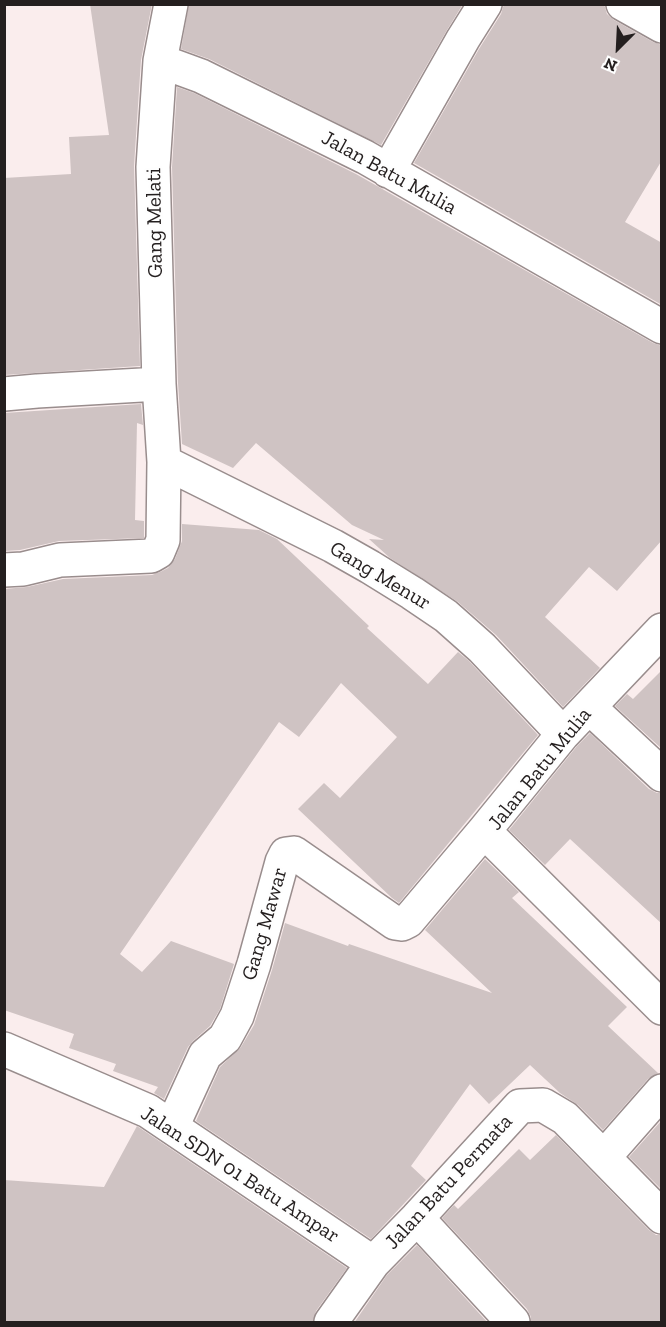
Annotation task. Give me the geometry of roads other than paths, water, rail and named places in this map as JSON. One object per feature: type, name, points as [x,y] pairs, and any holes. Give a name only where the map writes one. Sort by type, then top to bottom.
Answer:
[{"type":"street","points":[[160,61],[171,4]]},
{"type":"street","points":[[388,171],[485,4]]},
{"type":"street","points":[[623,4],[662,26]]},
{"type":"street","name":"Jalan Batu Mulia","points":[[160,61],[201,76],[365,157],[662,327]]},
{"type":"street","name":"Gang Melati","points":[[4,570],[22,569],[60,560],[150,556],[158,552],[163,540],[164,462],[159,384],[153,167],[160,61]]},
{"type":"street","points":[[4,394],[159,384]]},
{"type":"street","name":"Gang Menur","points":[[164,462],[333,546],[446,616],[482,648],[563,734]]},
{"type":"street","name":"Jalan Batu Mulia","points":[[662,630],[563,734],[484,831],[662,1008]]},
{"type":"street","points":[[589,706],[662,775]]},
{"type":"street","name":"Gang Mawar","points":[[172,1127],[205,1054],[225,1038],[237,1016],[286,854],[294,854],[395,923],[402,924],[408,921],[484,831]]},
{"type":"street","name":"Jalan SDN 01 Batu Ampar","points":[[4,1048],[148,1112],[373,1263]]},
{"type":"street","points":[[604,1157],[662,1091]]},
{"type":"street","name":"Jalan Batu Permata","points":[[331,1323],[373,1263],[520,1106],[543,1105],[565,1118],[662,1217]]},
{"type":"street","points":[[417,1218],[513,1323]]}]
